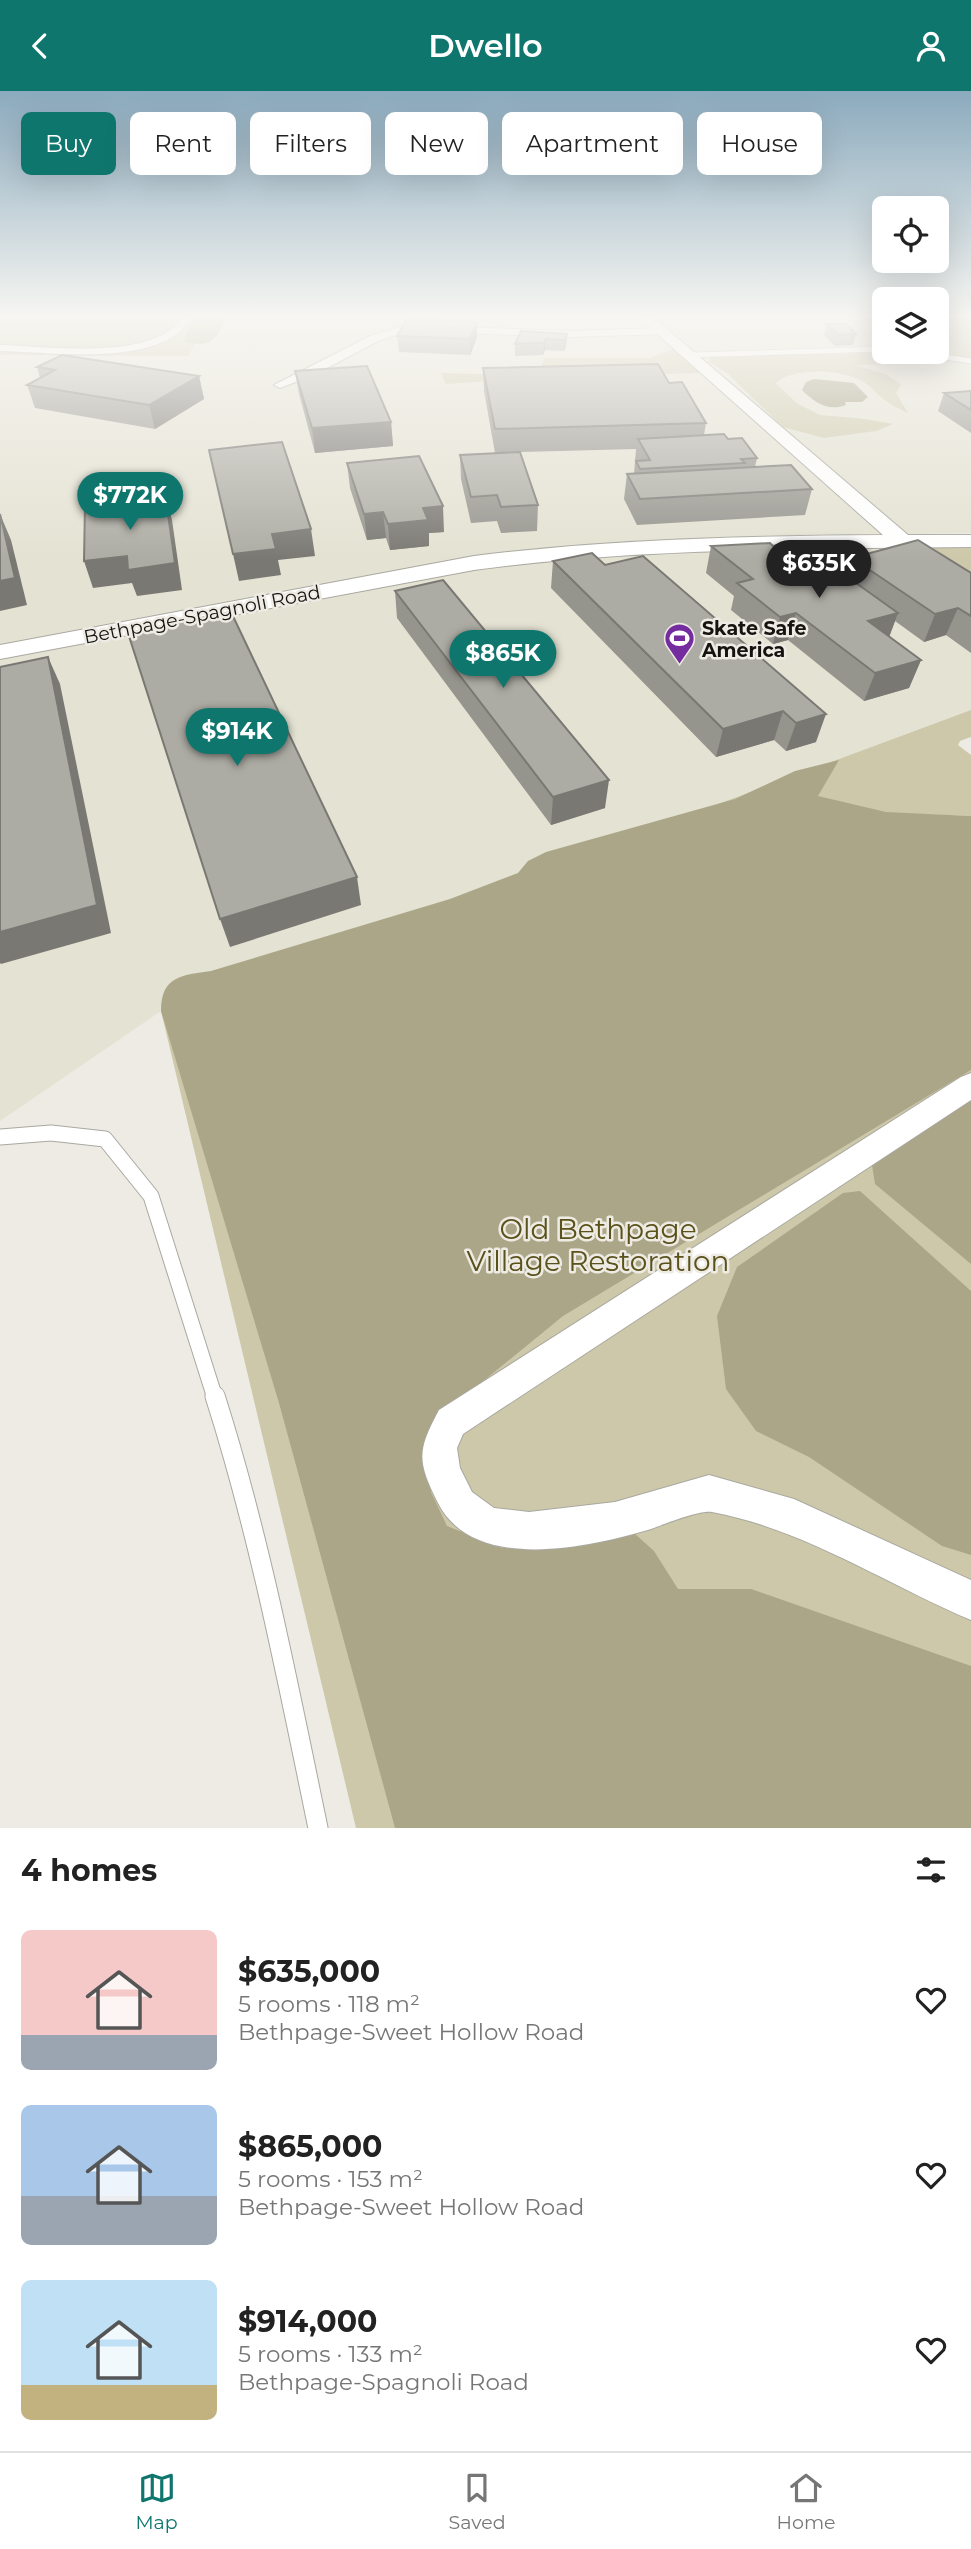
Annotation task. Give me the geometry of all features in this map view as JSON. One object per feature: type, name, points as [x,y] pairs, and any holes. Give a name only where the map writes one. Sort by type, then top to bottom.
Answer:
[{"type":"main road","points":[[740,398],[902,541]]},
{"type":"main road","points":[[834,481],[903,513]]},
{"type":"main road","points":[[926,520],[971,530]]},
{"type":"main road","name":"Bethpage-Spagnoli Road","points":[[0,652],[528,556],[724,543],[971,541]]},
{"type":"street","points":[[971,1085],[451,1422],[439,1446],[442,1472],[459,1505],[487,1526],[529,1531],[615,1521],[709,1493],[794,1518],[971,1600]]},
{"type":"lane","points":[[0,1137],[51,1133],[105,1139],[151,1196],[234,1456],[318,1828]]},
{"type":"shaded area","points":[[0,398],[971,398],[971,533],[909,534],[971,575],[971,710],[161,1011],[0,1121]]},
{"type":"shaded area","points":[[811,398],[867,398],[862,402],[845,402],[846,405],[839,407],[816,402]]},
{"type":"green space","points":[[753,398],[791,398],[820,415],[893,424],[876,431],[824,438],[783,427]]},
{"type":"green space","points":[[883,398],[899,398],[908,413],[886,401]]},
{"type":"green space","points":[[929,546],[971,546],[971,575]]},
{"type":"green space","name":"Old Bethpage Village Restoration","points":[[971,710],[971,737],[960,741],[958,745],[971,755],[971,816],[918,814],[971,829],[971,1828],[356,1828],[161,1011]]},
{"type":"green space","name":"Old Bethpage Village Restoration","points":[[839,760],[818,796],[886,812],[971,816],[971,1070],[563,1316],[437,1419],[427,1465],[431,1492],[447,1526],[502,1548],[552,1547],[634,1533],[654,1551],[678,1589],[751,1589],[971,1666],[971,1828],[395,1828],[279,1403],[161,1011],[165,991],[169,984],[182,976],[211,971],[450,899],[518,873],[528,861],[546,852],[735,799],[795,771]]},
{"type":"green space","points":[[971,1098],[971,1264],[875,1184],[872,1165]]},
{"type":"green space","points":[[860,1191],[971,1291],[971,1555],[942,1546],[809,1457],[756,1431],[726,1389],[717,1316],[737,1267],[843,1193]]},
{"type":"building","points":[[107,398],[161,398],[149,405]]},
{"type":"building","points":[[303,398],[381,398],[391,422],[312,428]]},
{"type":"building","points":[[489,398],[691,398],[706,423],[495,429]]},
{"type":"building","points":[[952,398],[971,398],[971,410]]},
{"type":"building","points":[[724,434],[728,439],[742,438],[757,458],[741,459],[745,463],[640,469],[636,461],[650,460],[638,439]]},
{"type":"building","points":[[282,442],[311,529],[272,534],[276,549],[233,554],[209,450]]},
{"type":"building","points":[[520,452],[538,505],[501,507],[497,495],[471,497],[460,455]]},
{"type":"building","points":[[419,456],[443,506],[423,508],[428,520],[388,524],[383,512],[364,514],[347,463]]},
{"type":"building","points":[[791,465],[812,489],[640,499],[627,474]]},
{"type":"building","points":[[165,494],[175,563],[128,570],[127,556],[84,561],[85,504]]},
{"type":"building","points":[[0,514],[15,578],[0,581]]},
{"type":"building","points":[[918,540],[971,573],[971,616],[958,608],[935,614],[852,558]]},
{"type":"building","points":[[770,543],[773,546],[785,543],[788,546],[800,543],[898,613],[868,621],[921,660],[875,673],[796,613],[780,617],[737,583],[753,579],[711,546]]},
{"type":"building","points":[[592,553],[605,565],[643,556],[826,714],[796,723],[783,711],[723,729],[553,561]]},
{"type":"building","points":[[443,580],[609,780],[553,797],[395,591]]},
{"type":"building","points":[[231,612],[357,877],[220,919],[128,633]]},
{"type":"building","points":[[48,657],[97,905],[0,932],[0,667]]},
{"type":"place","name":"Skate Safe America","points":[[679,666]]}]
